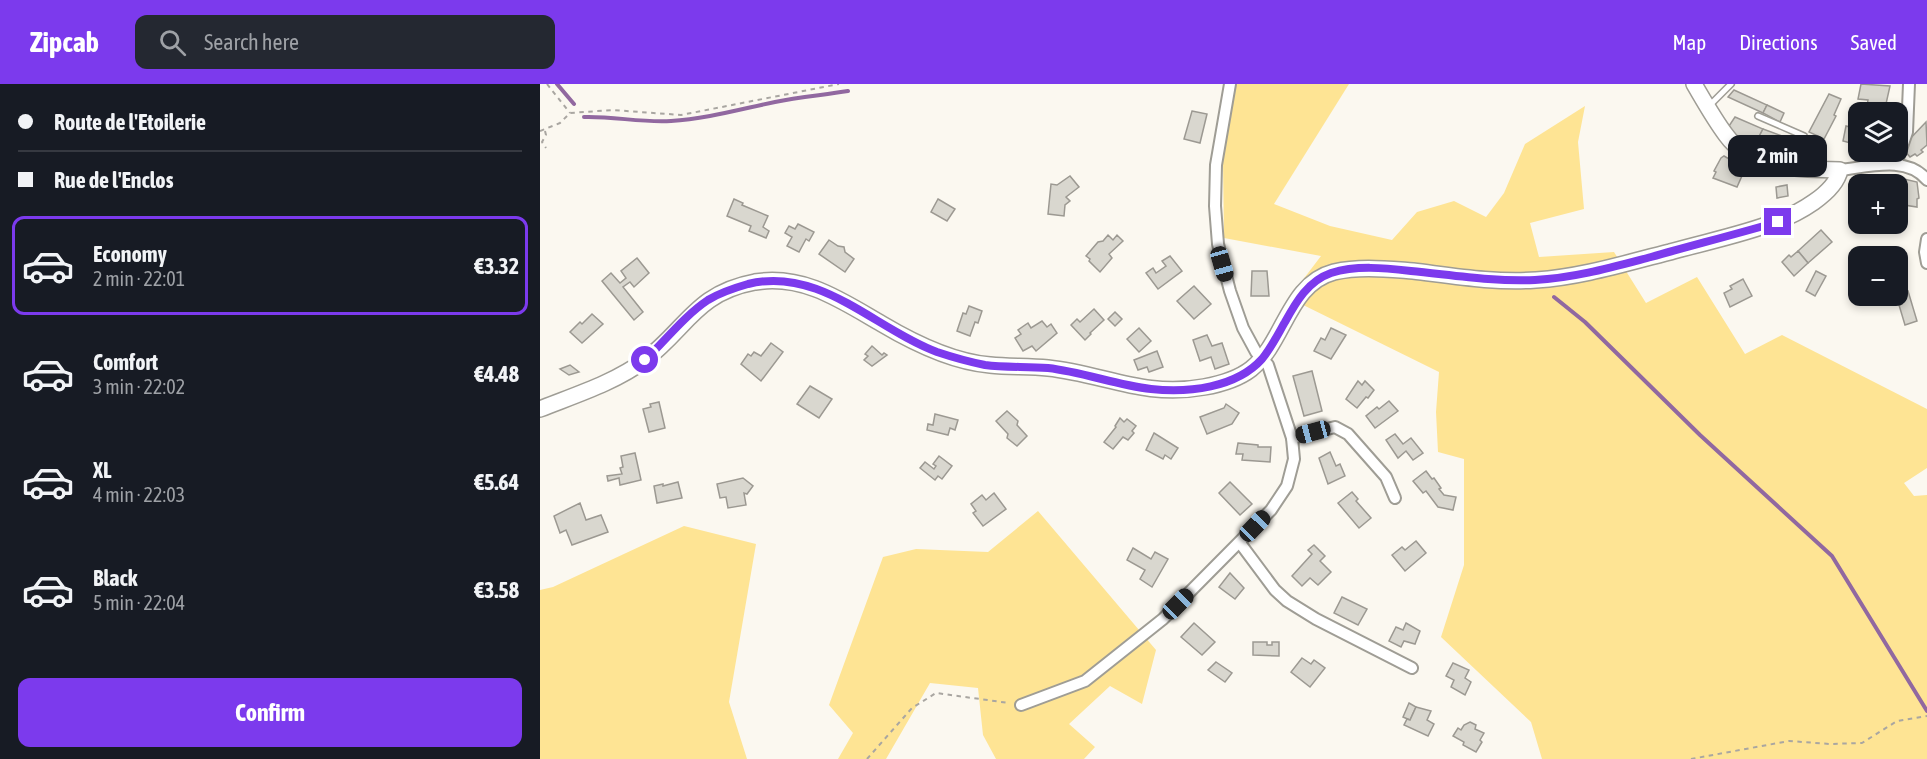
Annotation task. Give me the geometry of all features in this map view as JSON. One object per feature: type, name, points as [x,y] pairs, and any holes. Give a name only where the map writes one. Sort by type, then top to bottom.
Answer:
[{"type":"street","points":[[1021,705],[1085,681],[1163,619],[1271,510],[1287,486],[1294,459],[1292,438],[1268,365],[1256,352],[1243,328],[1227,282],[1218,244],[1215,206],[1216,165],[1230,84]]},
{"type":"street","points":[[1694,84],[1727,137],[1752,158],[1792,168],[1840,170],[1896,164],[1907,166],[1924,176],[1927,162]]},
{"type":"street","points":[[1896,164],[1907,132],[1909,84]]},
{"type":"street","points":[[540,409],[599,385],[645,360],[696,309],[711,299],[731,289],[781,280],[820,289],[937,352],[985,365],[1048,368],[1122,385],[1182,390],[1230,381],[1250,370],[1262,358],[1295,302],[1309,285],[1328,274],[1352,268],[1384,268],[1496,280],[1536,280],[1581,274],[1778,222],[1819,199],[1831,188],[1840,170]]},
{"type":"street","points":[[1927,239],[1925,252],[1927,263]]},
{"type":"street","points":[[1292,438],[1335,427],[1348,434],[1386,477],[1395,498]]},
{"type":"street","points":[[1240,543],[1275,590],[1287,602],[1413,668]]},
{"type":"lane","points":[[1708,107],[1731,84]]},
{"type":"lane","points":[[1758,116],[1804,136],[1792,168]]},
{"type":"path","points":[[547,84],[570,113]]},
{"type":"path","points":[[540,132],[560,123],[570,113],[613,110],[681,115],[839,84]]},
{"type":"path","points":[[545,131],[545,139],[542,142],[546,148]]},
{"type":"path","points":[[867,759],[912,708],[936,693],[1021,705]]},
{"type":"path","points":[[1691,759],[1789,741],[1830,744],[1862,743],[1897,721],[1927,716]]},
{"type":"shaded area","points":[[1233,84],[1349,84],[1274,204],[1330,226],[1392,240],[1417,212],[1454,201],[1486,217],[1504,193],[1525,144],[1585,106],[1578,142],[1584,209],[1530,223],[1539,257],[1614,252],[1646,303],[1697,277],[1745,354],[1782,335],[1927,409],[1927,468],[1904,483],[1914,496],[1927,495],[1927,759],[1542,759],[1531,722],[1441,637],[1464,565],[1464,459],[1438,452],[1436,412],[1439,372],[1289,298],[1321,256],[1224,238],[1223,161]]},
{"type":"shaded area","points":[[1038,511],[1156,650],[1142,704],[1110,686],[1069,724],[1095,747],[1084,759],[996,759],[983,735],[978,688],[930,683],[886,759],[838,759],[853,733],[829,705],[883,557],[916,549],[988,552]]},
{"type":"shaded area","points":[[684,526],[756,544],[729,702],[747,759],[540,759],[540,590],[553,587]]},
{"type":"building","points":[[1861,84],[1890,86],[1886,102],[1868,102],[1868,100],[1858,99]]},
{"type":"building","points":[[1734,90],[1767,105],[1763,113],[1728,97]]},
{"type":"building","points":[[1829,94],[1841,99],[1834,115],[1836,116],[1824,139],[1809,132]]},
{"type":"building","points":[[1767,105],[1784,113],[1780,122],[1763,113]]},
{"type":"building","points":[[1192,111],[1207,114],[1200,143],[1184,139]]},
{"type":"building","points":[[1735,117],[1763,129],[1754,146],[1736,136],[1729,126]]},
{"type":"building","points":[[1926,122],[1927,145],[1921,150],[1923,152],[1910,157],[1908,141]]},
{"type":"building","points":[[1846,126],[1848,126],[1848,142],[1843,141]]},
{"type":"building","points":[[1763,129],[1796,141],[1791,155],[1788,157],[1754,146]]},
{"type":"building","points":[[1724,156],[1731,160],[1730,162],[1745,169],[1737,187],[1713,178],[1716,172],[1714,171]]},
{"type":"building","points":[[1070,176],[1079,187],[1066,197],[1070,201],[1065,205],[1064,216],[1048,214],[1051,184],[1057,185]]},
{"type":"building","points":[[1908,180],[1917,182],[1919,198],[1917,207],[1908,206]]},
{"type":"building","points":[[1787,185],[1788,196],[1777,198],[1776,187]]},
{"type":"building","points":[[734,199],[768,216],[763,227],[769,231],[766,238],[749,231],[751,226],[727,216]]},
{"type":"building","points":[[938,199],[955,209],[947,221],[931,212]]},
{"type":"building","points":[[798,224],[814,232],[809,241],[806,239],[799,252],[787,246],[792,237],[785,233],[789,226],[795,229]]},
{"type":"building","points":[[1821,230],[1832,242],[1808,263],[1798,251]]},
{"type":"building","points":[[1108,235],[1113,240],[1117,235],[1123,241],[1109,254],[1112,258],[1100,272],[1086,256],[1098,242],[1103,241]]},
{"type":"building","points":[[829,240],[844,247],[845,252],[854,259],[845,272],[819,254]]},
{"type":"building","points":[[1798,251],[1808,263],[1794,276],[1782,262],[1789,255],[1791,257]]},
{"type":"building","points":[[1170,256],[1182,271],[1158,289],[1146,273],[1153,268],[1156,273],[1166,266],[1162,261]]},
{"type":"building","points":[[637,258],[649,273],[634,287],[630,282],[623,287],[643,312],[634,320],[602,281],[611,273],[620,283],[626,278],[621,271]]},
{"type":"building","points":[[1252,271],[1267,271],[1269,296],[1251,296]]},
{"type":"building","points":[[1816,271],[1826,276],[1815,296],[1806,291]]},
{"type":"building","points":[[1743,279],[1752,296],[1730,307],[1724,293],[1732,289],[1730,286]]},
{"type":"building","points":[[1194,286],[1211,304],[1194,319],[1177,301]]},
{"type":"building","points":[[1908,291],[1917,321],[1905,325],[1899,306],[1908,306]]},
{"type":"building","points":[[969,306],[982,311],[970,336],[957,331],[963,313],[966,314]]},
{"type":"building","points":[[1094,309],[1104,320],[1085,340],[1071,325],[1077,319],[1080,322]]},
{"type":"building","points":[[1115,312],[1122,319],[1115,326],[1108,319]]},
{"type":"building","points":[[592,314],[603,324],[582,343],[570,332]]},
{"type":"building","points":[[1042,321],[1047,327],[1051,324],[1057,333],[1036,351],[1032,346],[1023,351],[1015,338],[1021,334],[1018,330],[1028,323],[1031,328]]},
{"type":"building","points":[[1139,328],[1151,341],[1139,352],[1127,339]]},
{"type":"building","points":[[1331,328],[1346,335],[1331,359],[1314,351],[1321,338],[1325,340]]},
{"type":"building","points":[[1207,335],[1212,346],[1222,343],[1229,364],[1215,369],[1211,357],[1200,361],[1193,340]]},
{"type":"building","points":[[771,343],[783,352],[761,381],[741,364],[748,354],[751,356],[754,352],[761,356]]},
{"type":"building","points":[[872,346],[882,355],[884,353],[887,355],[872,366],[864,360],[868,356],[865,354]]},
{"type":"building","points":[[1157,351],[1163,367],[1149,372],[1147,367],[1138,370],[1134,360]]},
{"type":"building","points":[[570,365],[579,372],[569,375],[560,369]]},
{"type":"building","points":[[1312,371],[1322,411],[1304,416],[1293,376]]},
{"type":"building","points":[[1358,381],[1362,385],[1365,381],[1374,390],[1357,408],[1346,399]]},
{"type":"building","points":[[810,386],[832,399],[819,418],[797,404]]},
{"type":"building","points":[[1389,401],[1398,411],[1375,428],[1366,416]]},
{"type":"building","points":[[659,402],[665,428],[649,432],[643,409]]},
{"type":"building","points":[[1226,404],[1239,413],[1232,424],[1207,434],[1200,417],[1224,408]]},
{"type":"building","points":[[1007,411],[1018,421],[1017,425],[1027,436],[1017,446],[1007,438],[1008,434],[996,421]]},
{"type":"building","points":[[935,414],[958,420],[955,430],[950,428],[948,435],[927,430],[928,424],[933,425]]},
{"type":"building","points":[[1120,418],[1124,422],[1127,419],[1136,426],[1128,440],[1123,437],[1113,449],[1104,442]]},
{"type":"building","points":[[1154,433],[1178,448],[1171,459],[1165,455],[1163,459],[1146,450]]},
{"type":"building","points":[[1395,434],[1403,444],[1411,438],[1423,453],[1413,460],[1406,451],[1398,458],[1386,440]]},
{"type":"building","points":[[1238,443],[1271,447],[1270,462],[1242,460],[1243,454],[1236,454]]},
{"type":"building","points":[[1330,452],[1336,466],[1340,464],[1345,476],[1328,484],[1319,458]]},
{"type":"building","points":[[635,453],[641,480],[620,485],[619,478],[608,481],[607,476],[622,474],[621,456]]},
{"type":"building","points":[[939,456],[952,466],[942,479],[938,476],[935,480],[920,468],[925,462],[934,469],[936,466],[933,464]]},
{"type":"building","points":[[1426,471],[1432,479],[1434,478],[1444,495],[1456,497],[1453,510],[1438,507],[1426,491],[1423,493],[1413,481]]},
{"type":"building","points":[[743,478],[753,486],[747,494],[744,493],[746,505],[728,508],[726,497],[720,498],[717,484]]},
{"type":"building","points":[[678,482],[682,498],[657,503],[654,486]]},
{"type":"building","points":[[1230,482],[1252,504],[1240,515],[1219,493]]},
{"type":"building","points":[[1352,492],[1358,499],[1356,501],[1371,518],[1359,528],[1338,503]]},
{"type":"building","points":[[994,493],[1006,509],[983,526],[973,513],[976,511],[971,504],[982,495],[986,500]]},
{"type":"building","points":[[580,503],[586,520],[601,515],[608,532],[572,545],[566,530],[560,533],[554,516]]},
{"type":"building","points":[[1416,541],[1426,553],[1405,571],[1392,555],[1402,547],[1405,550]]},
{"type":"building","points":[[1314,545],[1325,556],[1320,561],[1331,572],[1318,585],[1310,578],[1302,586],[1292,576],[1312,554],[1308,550]]},
{"type":"building","points":[[1133,548],[1151,559],[1155,552],[1168,559],[1152,587],[1140,579],[1145,570],[1127,560]]},
{"type":"building","points":[[1230,573],[1244,588],[1235,599],[1219,587]]},
{"type":"building","points":[[1342,597],[1367,609],[1358,625],[1334,613]]},
{"type":"building","points":[[1194,623],[1215,642],[1202,655],[1181,637]]},
{"type":"building","points":[[1406,623],[1420,631],[1415,644],[1404,641],[1401,647],[1389,641],[1396,627],[1403,630]]},
{"type":"building","points":[[1253,642],[1267,642],[1267,645],[1272,645],[1272,642],[1279,642],[1279,656],[1253,655]]},
{"type":"building","points":[[1302,658],[1311,664],[1314,660],[1325,668],[1310,687],[1291,672]]},
{"type":"building","points":[[1216,662],[1232,673],[1225,682],[1208,670]]},
{"type":"building","points":[[1453,663],[1469,670],[1465,678],[1471,682],[1465,695],[1451,687],[1454,680],[1446,676]]},
{"type":"building","points":[[1409,703],[1416,707],[1410,720],[1403,717]]},
{"type":"building","points":[[1416,707],[1431,711],[1427,720],[1434,724],[1428,736],[1404,725],[1407,719],[1410,720]]},
{"type":"building","points":[[1470,722],[1476,725],[1475,729],[1484,733],[1476,752],[1453,736],[1458,728],[1461,730]]},
{"type":"waterway","points":[[557,84],[574,104]]},
{"type":"waterway","points":[[584,117],[649,121],[684,120],[784,100],[848,91]]},
{"type":"waterway","points":[[1554,297],[1585,322],[1700,435],[1832,556],[1927,711]]},
{"type":"route","points":[[645,360],[696,309],[711,299],[731,289],[781,280],[820,289],[937,352],[985,365],[1048,368],[1122,385],[1154,389],[1182,390],[1207,387],[1230,381],[1250,370],[1262,358],[1275,339],[1295,302],[1309,285],[1328,274],[1352,268],[1384,268],[1496,280],[1536,280],[1602,269],[1778,222]]}]
